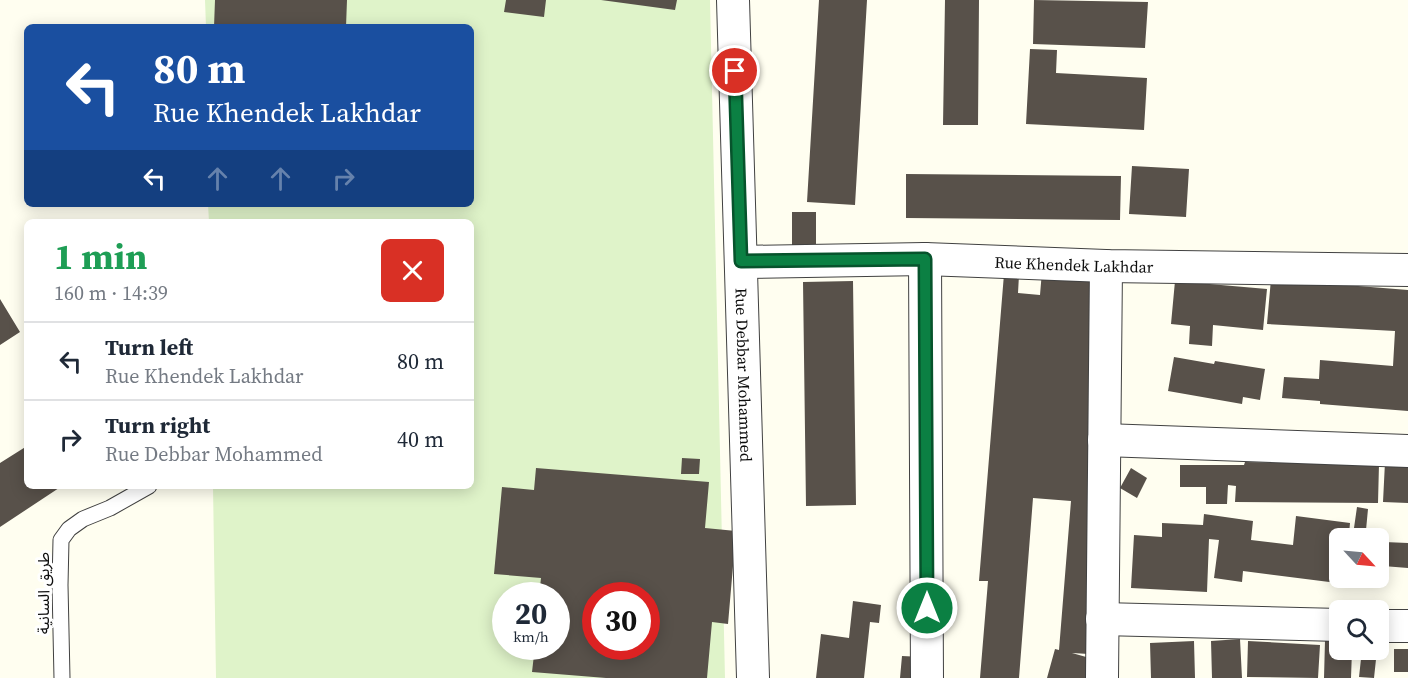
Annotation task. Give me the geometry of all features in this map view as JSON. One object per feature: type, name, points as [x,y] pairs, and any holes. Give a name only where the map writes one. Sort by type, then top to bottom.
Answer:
[{"type":"street","name":"Rue Debbar Mohammed","points":[[733,0],[753,678]]},
{"type":"street","name":"Rue Khendek Lakhdar","points":[[741,261],[925,259],[1106,266],[1408,270]]},
{"type":"street","points":[[925,259],[927,678]]},
{"type":"street","points":[[1102,678],[1106,266]]},
{"type":"street","points":[[1104,440],[1408,451]]},
{"type":"street","points":[[1102,619],[1329,625]]},
{"type":"street","points":[[1389,626],[1408,626]]},
{"type":"lane","name":"طريق السانية","points":[[62,678],[61,540],[69,529],[83,519],[110,508],[144,489]]},
{"type":"green space","points":[[205,0],[710,0],[725,678],[216,678],[213,489],[474,489],[474,219],[209,219],[208,207],[474,207],[474,24],[206,24]]},
{"type":"building","points":[[215,0],[347,0],[346,24],[214,24]]},
{"type":"building","points":[[506,0],[546,0],[544,17],[504,12]]},
{"type":"building","points":[[601,0],[677,0],[675,10]]},
{"type":"building","points":[[819,0],[867,0],[855,205],[807,202]]},
{"type":"building","points":[[945,0],[979,0],[978,125],[943,125]]},
{"type":"building","points":[[1034,0],[1148,2],[1145,48],[1033,44]]},
{"type":"building","points":[[1030,49],[1057,50],[1056,73],[1147,78],[1144,130],[1026,124]]},
{"type":"building","points":[[1132,166],[1189,169],[1186,217],[1129,214]]},
{"type":"building","points":[[906,174],[1121,176],[1120,220],[906,218]]},
{"type":"building","points":[[792,212],[816,212],[816,248],[792,249]]},
{"type":"building","points":[[1042,271],[1119,277],[1089,654],[1072,653],[1111,664],[1107,678],[1047,678],[1055,649],[1059,650],[1071,501],[1033,498],[1019,678],[980,678],[988,581],[979,581],[1004,274],[1019,275],[1018,293],[1040,295]]},
{"type":"building","points":[[1271,279],[1408,290],[1408,411],[1320,404],[1320,401],[1282,398],[1284,377],[1319,379],[1320,360],[1393,366],[1395,331],[1267,324]]},
{"type":"building","points":[[853,281],[856,505],[806,506],[803,282]]},
{"type":"building","points":[[1175,281],[1267,289],[1263,330],[1213,325],[1212,346],[1189,344],[1190,326],[1171,324]]},
{"type":"building","points":[[0,299],[20,332],[0,345]]},
{"type":"building","points":[[1174,357],[1265,369],[1260,400],[1243,397],[1242,404],[1168,391]]},
{"type":"building","points":[[24,448],[24,489],[57,489],[0,527],[0,463]]},
{"type":"building","points":[[682,458],[700,459],[699,474],[681,474]]},
{"type":"building","points":[[1245,462],[1379,464],[1378,503],[1235,502],[1236,486],[1228,485],[1227,504],[1206,504],[1206,487],[1180,487],[1180,465],[1244,465]]},
{"type":"building","points":[[1385,462],[1408,463],[1408,503],[1383,502]]},
{"type":"building","points":[[536,468],[709,482],[705,528],[736,531],[728,624],[712,622],[707,678],[606,678],[532,672],[533,660],[570,660],[570,582],[541,582],[541,578],[494,574],[502,487],[534,490]]},
{"type":"building","points":[[1131,468],[1147,478],[1137,498],[1120,488]]},
{"type":"building","points":[[1357,507],[1368,509],[1366,528],[1354,528]]},
{"type":"building","points":[[1204,514],[1253,521],[1251,540],[1293,545],[1296,516],[1350,523],[1350,528],[1329,528],[1329,582],[1243,571],[1242,582],[1214,578],[1219,540],[1209,539],[1207,592],[1131,588],[1134,535],[1162,537],[1162,523],[1203,525]]},
{"type":"building","points":[[1389,542],[1408,543],[1408,568],[1389,566]]},
{"type":"building","points":[[853,601],[881,605],[879,623],[870,622],[864,678],[816,678],[821,634],[849,638]]},
{"type":"building","points":[[1240,639],[1242,678],[1212,678],[1211,641]]},
{"type":"building","points":[[1194,641],[1195,678],[1151,678],[1150,643]]},
{"type":"building","points":[[1248,641],[1320,645],[1318,678],[1247,677]]},
{"type":"building","points":[[1325,641],[1329,641],[1329,660],[1352,660],[1351,678],[1324,678]]},
{"type":"building","points":[[1394,649],[1408,649],[1408,672],[1394,672]]},
{"type":"building","points":[[902,656],[943,658],[941,678],[900,678]]},
{"type":"building","points":[[1361,660],[1376,660],[1374,678],[1359,677]]},
{"type":"route","points":[[735,71],[741,261],[925,259],[927,608]]}]
